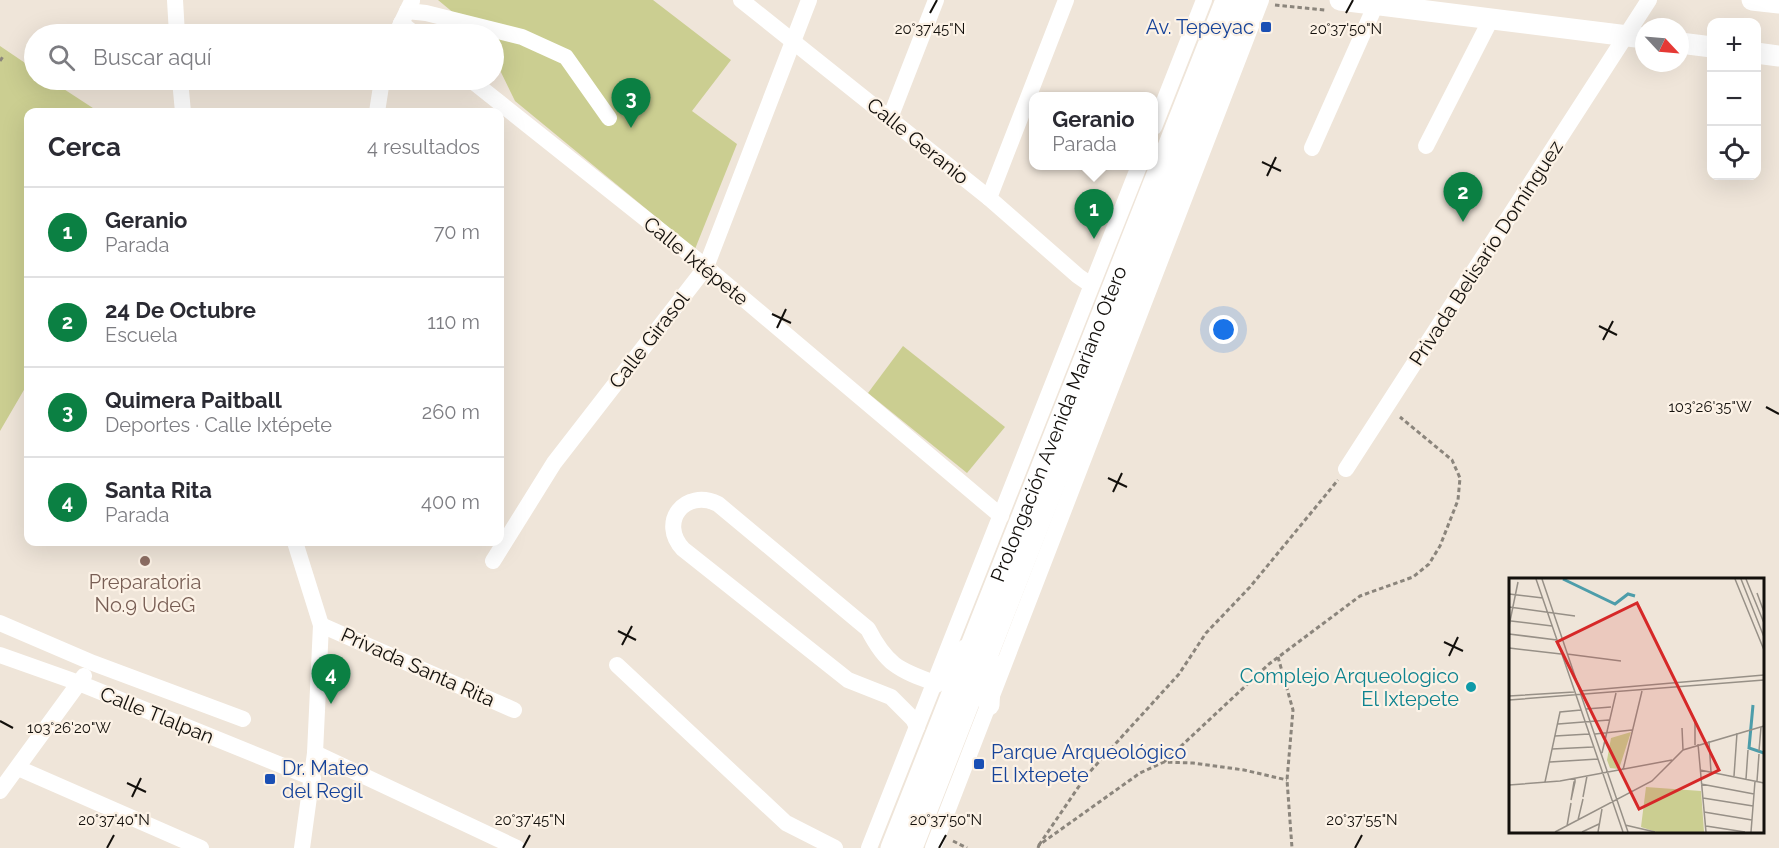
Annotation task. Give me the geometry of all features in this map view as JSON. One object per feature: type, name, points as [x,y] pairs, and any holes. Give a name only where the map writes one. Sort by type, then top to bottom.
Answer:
[{"type":"main road","name":"Prolongación Avenida Mariano Otero","points":[[912,848],[982,644],[1226,0]]},
{"type":"main road","name":"Prolongación Avenida Mariano Otero","points":[[891,848],[982,644],[1244,0]]},
{"type":"main road","points":[[1340,0],[1635,37]]},
{"type":"main road","points":[[1752,0],[1779,3]]},
{"type":"main road","points":[[1689,44],[1707,46]]},
{"type":"main road","points":[[1761,55],[1779,57]]},
{"type":"main road","points":[[935,683],[982,644]]},
{"type":"main road","points":[[982,644],[989,705]]},
{"type":"street","points":[[175,0],[176,24]]},
{"type":"street","name":"Calle Geranio","points":[[741,0],[989,198],[1091,285]]},
{"type":"street","name":"Calle Girasol","points":[[504,543],[554,463],[706,267],[809,0]]},
{"type":"street","points":[[890,118],[936,0]]},
{"type":"street","points":[[1030,92],[1066,0]]},
{"type":"street","points":[[1158,117],[1204,0]]},
{"type":"street","name":"Prolongación Avenida Mariano Otero","points":[[933,848],[1261,0]]},
{"type":"street","name":"Privada Belisario Domínguez","points":[[1642,18],[1649,0]]},
{"type":"street","points":[[1312,148],[1376,4]]},
{"type":"street","points":[[404,17],[426,13],[470,24]]},
{"type":"street","points":[[1426,146],[1491,19]]},
{"type":"street","points":[[504,32],[522,37],[566,57],[609,118]]},
{"type":"street","name":"Privada Belisario Domínguez","points":[[1346,469],[1635,37]]},
{"type":"street","points":[[181,90],[183,108]]},
{"type":"street","points":[[378,108],[380,90]]},
{"type":"street","name":"Calle Ixtépete","points":[[484,90],[706,267],[1000,516]]},
{"type":"street","points":[[989,198],[1029,95]]},
{"type":"street","name":"Prolongación Avenida Mariano Otero","points":[[869,848],[1137,170]]},
{"type":"street","points":[[917,727],[913,718],[891,698],[848,680],[683,549],[675,536],[674,521],[677,513],[688,502],[695,499],[711,500],[718,504],[868,629],[878,648],[892,664],[935,683]]},
{"type":"street","points":[[296,546],[321,625],[313,778],[302,848]]},
{"type":"street","name":"Calle Girasol","points":[[493,561],[502,546]]},
{"type":"street","points":[[0,623],[93,663],[243,718]]},
{"type":"street","name":"Privada Santa Rita","points":[[321,625],[514,710]]},
{"type":"street","name":"Calle Tlalpan","points":[[0,655],[79,683],[313,778]]},
{"type":"street","points":[[0,791],[93,663]]},
{"type":"street","points":[[616,666],[786,823],[835,848]]},
{"type":"street","points":[[315,753],[516,848]]},
{"type":"street","points":[[18,768],[201,848]]},
{"type":"path","points":[[0,61],[4,55]]},
{"type":"path","points":[[1039,847],[1140,773],[1164,762],[1269,664],[1360,596],[1413,577],[1429,564],[1440,546],[1458,500],[1460,478],[1452,460],[1387,406]]},
{"type":"path","points":[[1039,847],[1086,776],[1179,674],[1206,633],[1250,587],[1346,469]]},
{"type":"path","points":[[1278,657],[1293,710],[1287,780],[1292,848]]},
{"type":"path","points":[[1164,762],[1193,763],[1244,770],[1287,780]]},
{"type":"green space","points":[[438,0],[653,0],[731,60],[692,111],[737,144],[695,249],[515,101],[504,78],[504,24],[467,24]]},
{"type":"green space","points":[[0,46],[24,62],[24,90],[65,90],[93,108],[24,108],[24,390],[0,431]]},
{"type":"green space","points":[[903,346],[1005,427],[967,473],[868,393]]},
{"type":"place","name":"Av. Tepeyac","points":[[1266,27]]},
{"type":"place","name":"Quimera Paitball","points":[[631,128]]},
{"type":"place","name":"24 De Octubre","points":[[1463,222]]},
{"type":"place","name":"Geranio","points":[[1094,239]]},
{"type":"place","name":"Preparatoria No.9 UdeG","points":[[145,561]]},
{"type":"place","name":"Complejo Arqueologico El Ixtepete","points":[[1471,687]]},
{"type":"place","name":"Santa Rita","points":[[331,704]]},
{"type":"place","name":"Parque Arqueológico El Ixtepete","points":[[979,764]]},
{"type":"place","name":"Dr. Mateo del Regil","points":[[270,779]]}]
